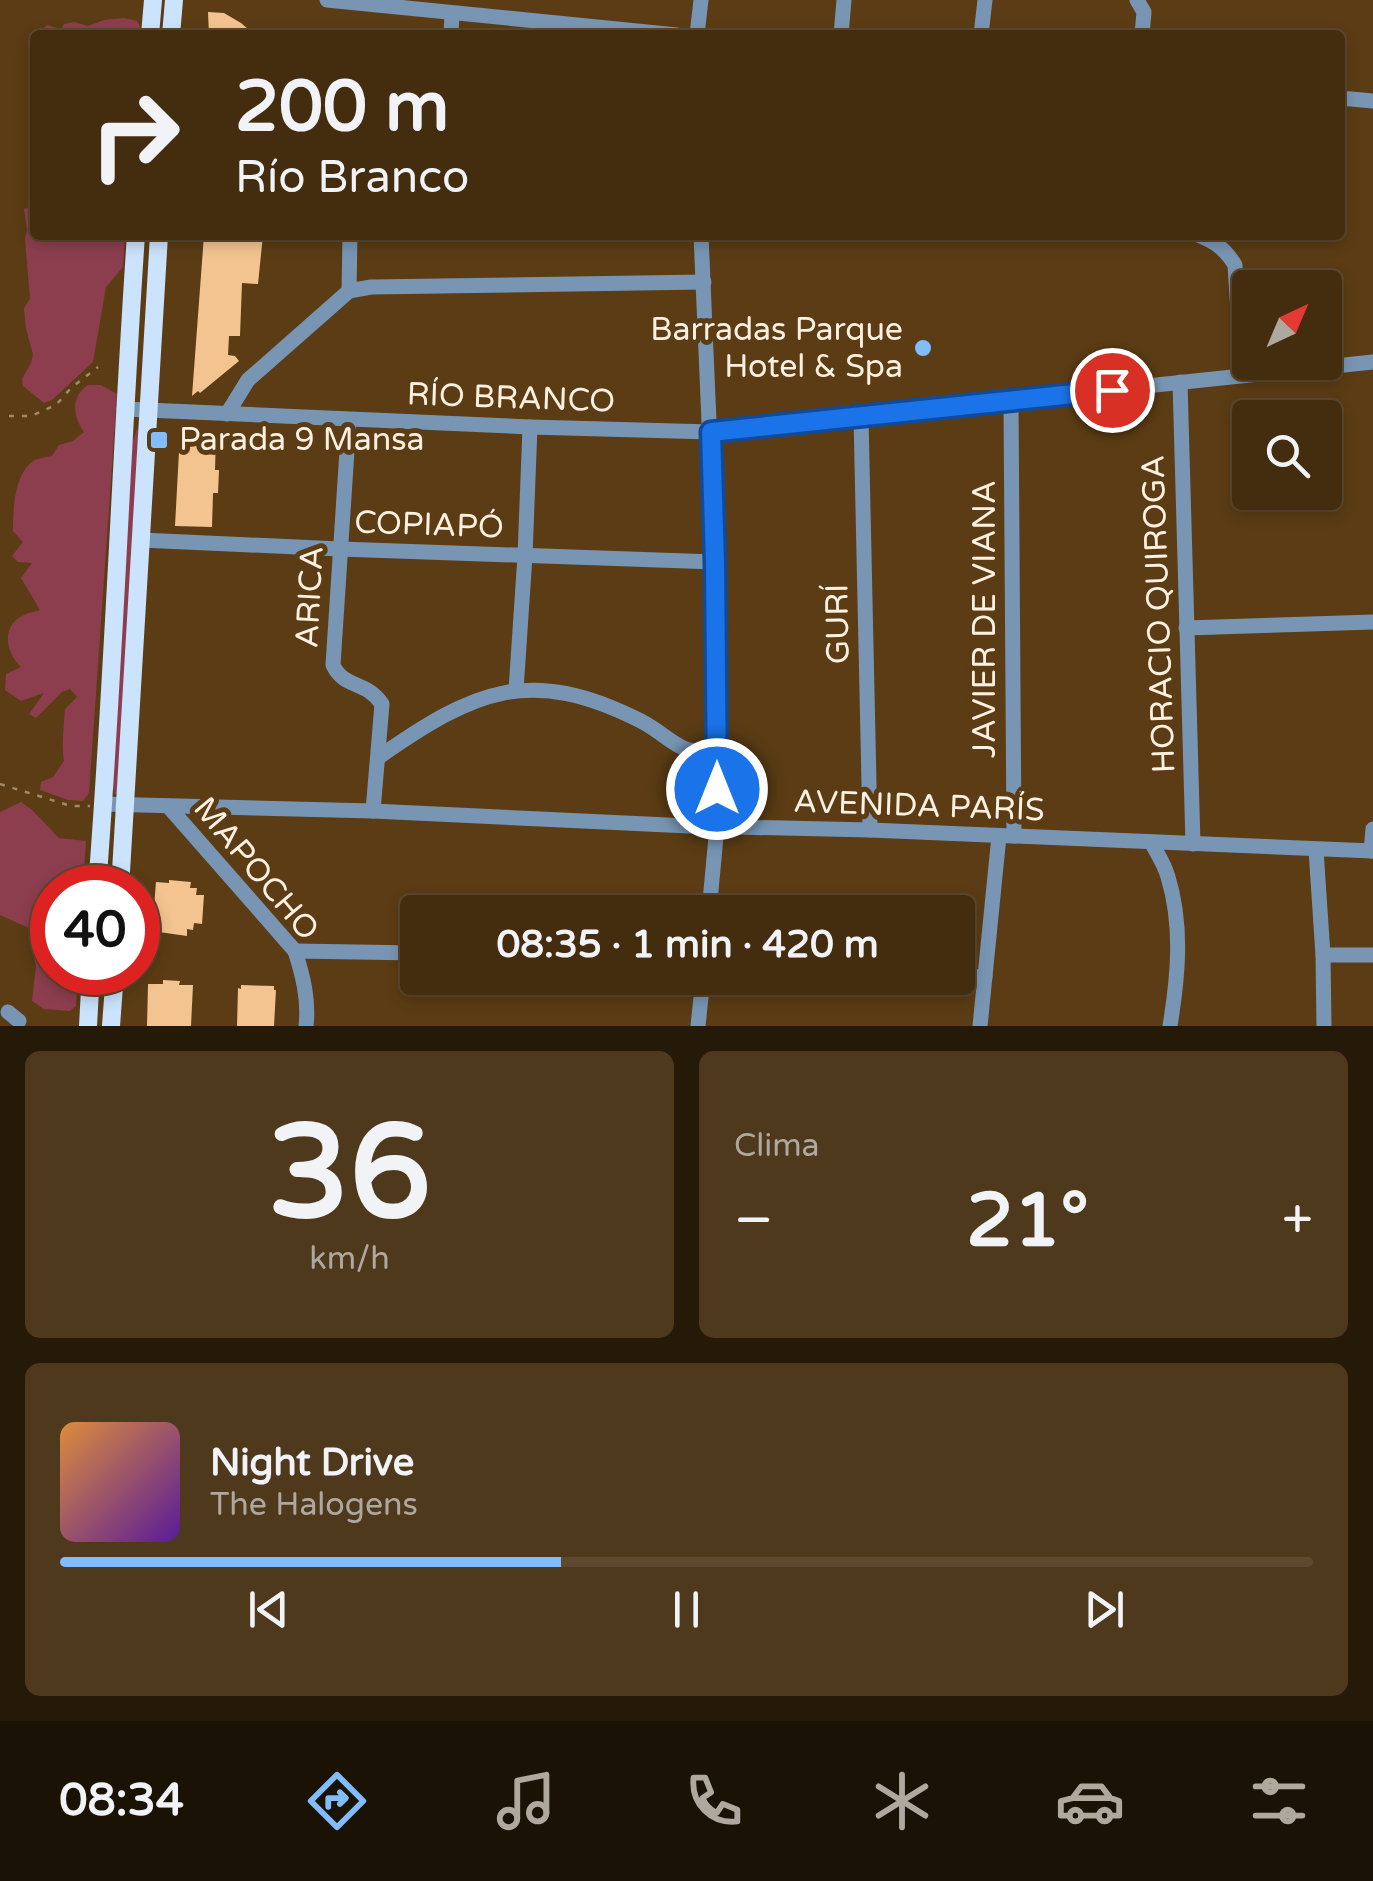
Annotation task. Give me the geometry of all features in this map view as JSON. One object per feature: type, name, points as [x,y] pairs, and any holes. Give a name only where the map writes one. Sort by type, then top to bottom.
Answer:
[{"type":"main road","points":[[150,30],[153,0]]},
{"type":"main road","points":[[171,30],[174,0]]},
{"type":"main road","points":[[99,865],[136,240]]},
{"type":"main road","points":[[121,865],[159,240]]},
{"type":"main road","points":[[88,1026],[90,995]]},
{"type":"main road","points":[[110,1026],[112,995]]},
{"type":"street","points":[[327,0],[623,30]]},
{"type":"street","points":[[698,30],[701,0]]},
{"type":"street","points":[[841,30],[844,0]]},
{"type":"street","points":[[982,30],[985,0]]},
{"type":"street","points":[[1138,0],[1144,12],[1142,30]]},
{"type":"street","points":[[451,30],[452,14]]},
{"type":"street","points":[[1345,98],[1373,101]]},
{"type":"street","points":[[349,291],[350,240]]},
{"type":"street","points":[[701,240],[715,562],[717,826],[711,895]]},
{"type":"street","points":[[1211,240],[1226,250],[1236,270]]},
{"type":"street","points":[[227,414],[248,380],[349,291],[370,287],[704,282]]},
{"type":"street","name":"RÍO BRANCO","points":[[1342,365],[1373,362]]},
{"type":"street","name":"RÍO BRANCO","points":[[124,409],[711,432],[1232,376]]},
{"type":"street","name":"HORACIO QUIROGA","points":[[1180,382],[1193,844]]},
{"type":"street","name":"JAVIER DE VIANA","points":[[980,1026],[1006,836],[1011,402]]},
{"type":"street","name":"GURÍ","points":[[862,417],[870,830]]},
{"type":"street","name":"ARICA","points":[[349,420],[333,665],[338,675],[366,687],[382,704],[372,811]]},
{"type":"street","points":[[516,690],[530,427]]},
{"type":"street","name":"COPIAPÓ","points":[[141,540],[715,562]]},
{"type":"street","points":[[1186,628],[1373,622]]},
{"type":"street","points":[[378,757],[453,710],[516,690],[545,689],[573,693],[614,708],[686,750],[716,752]]},
{"type":"street","name":"AVENIDA PARÍS","points":[[104,804],[1372,851]]},
{"type":"street","name":"MAPOCHO","points":[[168,806],[295,950],[304,978],[306,1026]]},
{"type":"street","points":[[1372,851],[1373,829]]},
{"type":"street","points":[[1150,842],[1168,874],[1177,923],[1178,976],[1170,1026]]},
{"type":"street","points":[[1316,850],[1324,1026]]},
{"type":"street","points":[[295,950],[400,953]]},
{"type":"street","points":[[1323,954],[1373,955]]},
{"type":"street","points":[[975,976],[985,977]]},
{"type":"street","points":[[698,1026],[701,995]]},
{"type":"path","points":[[9,416],[31,416],[56,405],[98,367]]},
{"type":"path","points":[[0,784],[71,806],[104,804]]},
{"type":"shaded area","points":[[104,20],[137,21],[140,30],[44,30],[47,25],[61,29],[64,24],[88,26]]},
{"type":"shaded area","points":[[30,207],[30,240],[125,240],[123,267],[106,287],[93,362],[44,403],[23,386],[22,379],[33,354],[24,308],[30,299],[24,209]]},
{"type":"shaded area","points":[[88,385],[101,385],[117,394],[89,793],[83,801],[40,790],[41,782],[53,777],[64,761],[65,709],[77,697],[70,689],[62,692],[36,718],[29,714],[44,693],[21,701],[5,690],[6,674],[21,667],[9,647],[11,626],[24,615],[40,610],[21,578],[32,563],[18,562],[12,556],[23,542],[13,531],[19,482],[35,460],[52,456],[59,445],[84,432],[75,407],[78,395]]},
{"type":"shaded area","points":[[137,429],[115,795],[110,774],[132,443]]},
{"type":"shaded area","points":[[21,802],[59,838],[86,841],[84,865],[30,865],[30,929],[0,915],[0,812]]},
{"type":"shaded area","points":[[33,995],[77,995],[76,1006],[70,1011],[44,1009],[32,1001]]},
{"type":"building","points":[[208,12],[224,13],[249,30],[209,30]]},
{"type":"building","points":[[204,240],[262,240],[258,284],[242,283],[240,336],[229,336],[228,355],[239,361],[192,396]]},
{"type":"building","points":[[180,433],[216,435],[218,493],[213,493],[212,527],[175,526]]},
{"type":"building","points":[[160,882],[191,882],[190,888],[197,888],[196,895],[204,895],[202,924],[194,923],[193,930],[187,929],[187,936],[160,932]]},
{"type":"building","points":[[163,980],[193,985],[191,1026],[147,1026],[148,995],[160,995]]},
{"type":"building","points":[[241,985],[274,986],[274,1026],[237,1026]]},
{"type":"place","name":"Barradas Parque Hotel & Spa","points":[[923,348]]},
{"type":"place","name":"Parada 9 Mansa","points":[[159,440]]},
{"type":"route","points":[[717,789],[711,432],[1112,390]]}]
